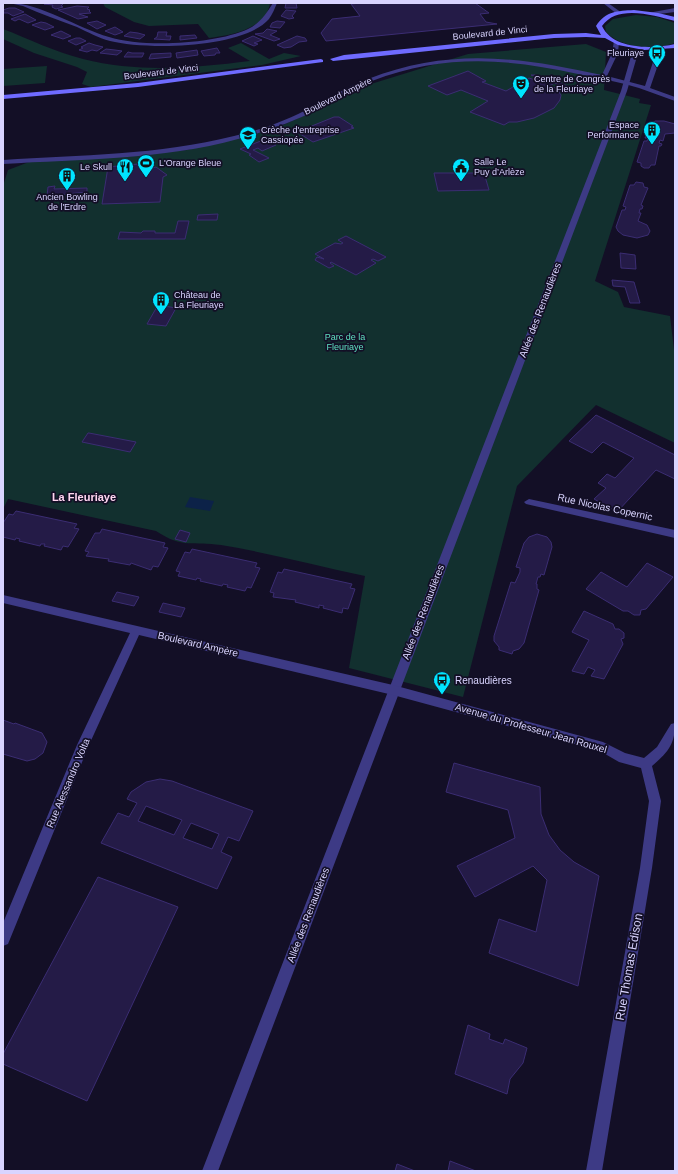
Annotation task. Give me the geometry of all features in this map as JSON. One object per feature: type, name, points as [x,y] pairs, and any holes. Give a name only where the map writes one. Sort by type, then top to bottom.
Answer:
[{"type":"main road","points":[[675,19],[651,13],[619,13],[607,17],[595,27],[616,42],[642,48],[664,48],[675,46]]},
{"type":"main road","name":"Boulevard de Vinci","points":[[554,36],[595,27]]},
{"type":"main road","name":"Boulevard de Vinci","points":[[3,97],[138,85],[322,61],[330,62],[344,57],[554,36],[586,35],[607,37]]},
{"type":"street","points":[[3,4],[23,4],[104,38],[130,43],[170,45],[209,41],[242,33],[264,20],[272,10],[274,3]]},
{"type":"street","points":[[605,3],[619,13]]},
{"type":"street","points":[[651,13],[675,10]]},
{"type":"street","points":[[604,77],[615,53],[616,42]]},
{"type":"street","points":[[648,89],[657,59],[664,48]]},
{"type":"street","name":"Allée des Renaudières","points":[[210,1171],[393,690],[528,342],[626,82],[635,53]]},
{"type":"street","name":"Boulevard Ampère","points":[[3,162],[127,156],[163,152],[226,140],[283,122],[381,76],[412,66],[432,62],[485,58],[515,60],[546,64],[626,82]]},
{"type":"street","points":[[626,82],[675,99]]},
{"type":"street","name":"Rue Nicolas Copernic","points":[[530,502],[675,534]]},
{"type":"street","name":"Boulevard Ampère","points":[[3,598],[393,690]]},
{"type":"street","name":"Rue Alessandro Volta","points":[[3,939],[83,745],[136,629]]},
{"type":"street","name":"Avenue du Professeur Jean Rouxel","points":[[393,690],[596,745],[623,758],[646,764]]},
{"type":"street","points":[[646,764],[661,751],[675,728]]},
{"type":"street","name":"Rue Thomas Edison","points":[[594,1171],[646,868],[655,801],[646,764]]},
{"type":"green space","points":[[103,3],[270,3],[267,12],[255,25],[227,35],[209,38],[198,24],[149,26],[134,22],[105,7]]},
{"type":"green space","points":[[636,15],[657,17],[675,23],[675,43],[658,47],[630,45],[613,38],[606,32],[605,26],[613,19]]},
{"type":"green space","points":[[3,29],[52,49],[83,59],[146,68],[208,66],[250,61],[228,48],[241,43],[269,59],[284,53],[301,56],[262,65],[91,87],[82,84],[87,72],[77,67],[34,53],[3,39]]},
{"type":"green space","name":"Parc de la Fleuriaye","points":[[586,44],[606,52],[604,90],[640,99],[639,103],[651,105],[595,281],[618,292],[624,307],[670,316],[675,358],[675,443],[596,405],[517,486],[463,697],[349,668],[365,576],[239,548],[181,542],[165,537],[156,531],[8,499],[3,509],[3,186],[8,170],[29,162],[187,150],[274,129],[330,104],[358,88],[468,54]]},
{"type":"green space","points":[[47,66],[45,83],[3,86],[3,69]]},
{"type":"water","points":[[190,497],[214,501],[210,511],[185,507]]},
{"type":"building","points":[[64,3],[61,6],[63,7],[56,9],[52,7],[53,5],[44,4]]},
{"type":"building","points":[[286,3],[296,3],[297,8],[285,8]]},
{"type":"building","points":[[475,3],[489,13],[480,14],[486,22],[497,24],[326,41],[321,33],[332,19],[360,16],[351,4]]},
{"type":"building","points":[[77,6],[89,7],[87,9],[90,10],[89,11],[91,13],[79,14],[88,17],[78,19],[58,10]]},
{"type":"building","points":[[15,8],[24,12],[13,16],[8,13],[3,13],[3,10]]},
{"type":"building","points":[[286,10],[296,11],[292,16],[294,18],[289,19],[281,16]]},
{"type":"building","points":[[25,14],[36,20],[28,23],[19,19],[15,21],[11,19]]},
{"type":"building","points":[[97,21],[106,25],[97,29],[87,23]]},
{"type":"building","points":[[277,21],[285,22],[280,28],[270,27],[272,23]]},
{"type":"building","points":[[41,22],[54,27],[45,30],[32,25]]},
{"type":"building","points":[[115,27],[123,32],[115,35],[105,31]]},
{"type":"building","points":[[267,29],[277,31],[270,35],[280,39],[274,41],[255,34],[263,33]]},
{"type":"building","points":[[61,31],[71,36],[63,39],[51,35]]},
{"type":"building","points":[[130,32],[145,35],[140,39],[124,36]]},
{"type":"building","points":[[158,32],[167,32],[166,36],[171,36],[170,40],[154,39],[157,37]]},
{"type":"building","points":[[195,35],[197,38],[180,40],[180,36]]},
{"type":"building","points":[[253,36],[262,40],[254,43],[258,44],[254,46],[242,41]]},
{"type":"building","points":[[297,36],[305,38],[307,41],[299,42],[291,47],[284,48],[277,45]]},
{"type":"building","points":[[76,38],[86,41],[76,45],[68,41]]},
{"type":"building","points":[[89,43],[103,47],[97,51],[92,50],[87,52],[79,50],[83,48],[81,47]]},
{"type":"building","points":[[217,48],[220,53],[216,53],[215,55],[204,56],[201,51]]},
{"type":"building","points":[[106,49],[122,51],[117,55],[100,53]]},
{"type":"building","points":[[197,50],[198,55],[177,58],[176,53]]},
{"type":"building","points":[[128,52],[144,53],[142,57],[124,57]]},
{"type":"building","points":[[171,53],[171,57],[149,59],[151,54]]},
{"type":"building","name":"Centre de Congrès de la Fleuriaye","points":[[468,71],[486,81],[482,82],[506,91],[529,78],[535,80],[539,78],[531,75],[535,75],[554,79],[578,92],[554,83],[550,86],[562,90],[559,92],[561,95],[560,100],[554,108],[534,118],[517,122],[509,122],[504,125],[470,112],[488,101],[461,90],[447,95],[428,86]]},
{"type":"building","points":[[334,117],[339,117],[354,128],[313,142],[297,132]]},
{"type":"building","name":"Espace Performance","points":[[655,121],[664,121],[675,124],[675,133],[665,134],[663,141],[660,140],[659,143],[662,144],[659,146],[655,165],[651,165],[649,168],[644,168],[641,166],[641,163],[637,162],[644,141],[647,141],[648,138],[645,138],[650,125]]},
{"type":"building","name":"Crèche d'entreprise Cassiopée","points":[[266,139],[276,145],[262,151],[258,148],[253,150],[269,158],[259,162],[249,155],[251,154],[240,149]]},
{"type":"building","points":[[148,163],[152,168],[156,167],[167,175],[163,177],[160,202],[102,204],[108,167]]},
{"type":"building","name":"Salle Le Puy d’Arlèze","points":[[434,173],[484,173],[489,190],[438,191]]},
{"type":"building","points":[[636,182],[643,183],[644,187],[648,188],[641,205],[643,206],[642,209],[640,209],[639,213],[641,213],[638,221],[647,225],[650,231],[648,235],[637,238],[623,235],[616,227],[622,210],[625,210],[626,207],[623,206],[630,185],[634,185]]},
{"type":"building","name":"Ancien Bowling de l'Erdre","points":[[55,186],[54,189],[87,188],[87,192],[47,196],[48,187]]},
{"type":"building","points":[[218,214],[217,220],[197,220],[198,215]]},
{"type":"building","points":[[178,221],[189,221],[185,239],[118,239],[120,232],[141,233],[143,231],[155,231],[155,233],[175,233]]},
{"type":"building","points":[[346,236],[386,257],[378,261],[373,259],[371,260],[376,263],[356,275],[331,262],[330,263],[334,266],[329,268],[315,260],[317,257],[324,259],[315,254],[335,243],[343,243],[338,240]]},
{"type":"building","points":[[620,253],[635,255],[636,269],[621,268]]},
{"type":"building","points":[[612,280],[634,282],[640,303],[630,303],[625,287],[613,286]]},
{"type":"building","name":"Château de La Fleuriaye","points":[[158,305],[176,308],[166,326],[147,324]]},
{"type":"building","points":[[596,415],[675,455],[675,479],[656,470],[617,512],[594,499],[606,488],[598,483],[607,474],[615,478],[634,458],[603,442],[592,453],[569,441]]},
{"type":"building","points":[[88,433],[136,442],[130,452],[82,442]]},
{"type":"building","points":[[16,511],[77,524],[74,528],[79,529],[68,547],[63,546],[61,550],[44,546],[45,544],[41,544],[40,546],[19,541],[20,539],[16,538],[15,540],[3,537],[3,523],[9,514],[13,515]]},
{"type":"building","points":[[102,529],[165,543],[163,547],[168,548],[158,567],[153,566],[151,570],[131,563],[130,565],[108,561],[109,559],[86,556],[89,552],[85,551],[95,533],[100,533]]},
{"type":"building","points":[[180,530],[190,533],[186,542],[175,539]]},
{"type":"building","points":[[537,534],[547,537],[551,542],[552,547],[544,575],[541,574],[540,577],[538,577],[536,584],[537,589],[539,590],[524,643],[519,649],[513,651],[512,654],[499,650],[499,647],[494,641],[494,636],[511,582],[515,583],[520,572],[520,568],[516,567],[524,543],[529,537]]},
{"type":"building","points":[[192,549],[257,563],[255,567],[260,568],[251,588],[247,587],[245,591],[227,587],[228,585],[223,584],[222,586],[200,581],[201,579],[197,578],[196,580],[178,576],[180,572],[176,571],[185,552],[190,553]]},
{"type":"building","points":[[647,563],[673,577],[646,609],[641,610],[640,615],[634,615],[628,611],[623,611],[586,589],[601,572],[627,587]]},
{"type":"building","points":[[284,569],[352,584],[350,588],[355,589],[348,609],[343,608],[342,613],[323,608],[324,606],[319,605],[319,608],[295,602],[296,600],[273,597],[274,593],[270,592],[278,572],[282,573]]},
{"type":"building","points":[[117,592],[139,597],[134,606],[112,601]]},
{"type":"building","points":[[163,603],[185,608],[181,617],[159,612]]},
{"type":"building","points":[[584,611],[613,624],[615,629],[619,629],[624,633],[624,638],[621,639],[623,644],[604,679],[591,676],[595,670],[588,667],[584,674],[572,671],[589,640],[572,632]]},
{"type":"building","points":[[3,720],[42,733],[47,742],[43,753],[35,759],[27,761],[3,754]]},
{"type":"building","points":[[454,763],[540,787],[541,814],[549,835],[560,850],[574,862],[599,876],[578,986],[489,953],[499,919],[536,932],[547,880],[533,866],[475,897],[457,866],[515,838],[508,810],[446,792]]},
{"type":"building","points":[[160,779],[172,781],[253,811],[239,841],[228,837],[221,852],[232,857],[217,889],[101,843],[118,813],[129,817],[137,803],[127,799],[131,792],[146,782]],"holes":[[[146,806],[182,820],[174,835],[138,821]],[[191,823],[219,834],[212,849],[183,838]]]},
{"type":"building","points":[[98,877],[178,907],[87,1101],[3,1064],[3,1054]]},
{"type":"building","points":[[468,1025],[490,1034],[489,1039],[503,1044],[505,1039],[527,1048],[523,1063],[510,1079],[507,1094],[455,1074]]},
{"type":"building","points":[[450,1161],[476,1171],[448,1171]]},
{"type":"building","points":[[397,1164],[415,1171],[395,1171]]},
{"type":"place","name":"Fleuriaye","points":[[657,68]]},
{"type":"place","name":"Centre de Congrès de la Fleuriaye","points":[[521,99]]},
{"type":"place","name":"Espace Performance","points":[[652,145]]},
{"type":"place","name":"Crèche d'entreprise Cassiopée","points":[[248,150]]},
{"type":"place","name":"L'Orange Bleue","points":[[146,178]]},
{"type":"place","name":"Le Skull","points":[[125,182]]},
{"type":"place","name":"Salle Le Puy d’Arlèze","points":[[461,182]]},
{"type":"place","name":"Ancien Bowling de l'Erdre","points":[[67,191]]},
{"type":"place","name":"Château de La Fleuriaye","points":[[161,315]]},
{"type":"place","name":"Renaudières","points":[[442,695]]},
{"type":"district","name":"La Fleuriaye","points":[[84,497]]}]
